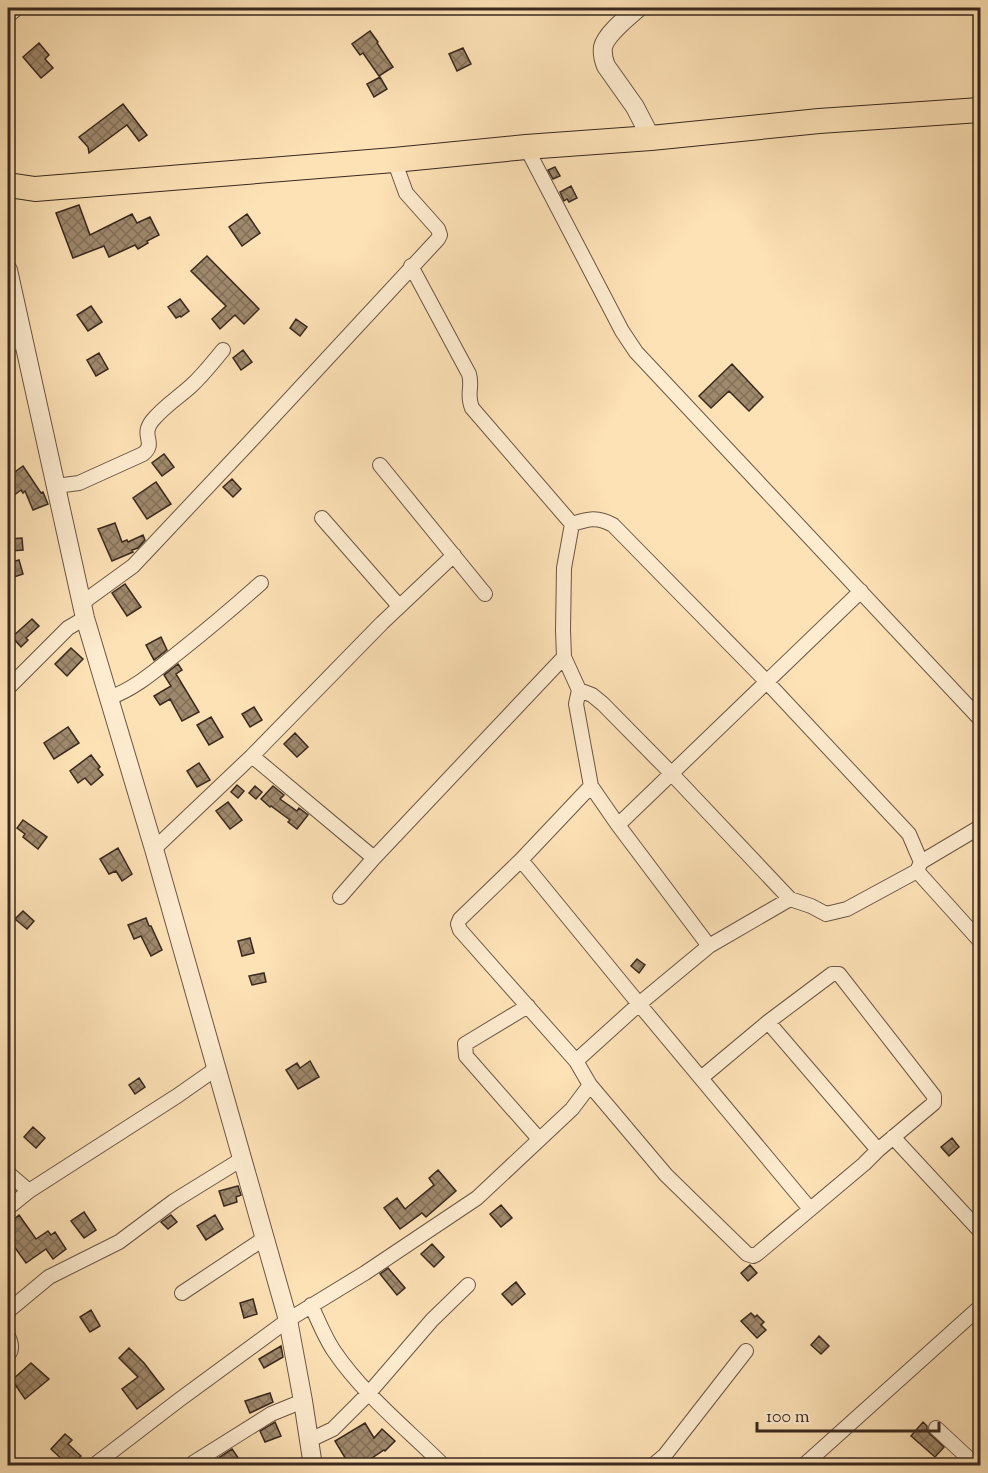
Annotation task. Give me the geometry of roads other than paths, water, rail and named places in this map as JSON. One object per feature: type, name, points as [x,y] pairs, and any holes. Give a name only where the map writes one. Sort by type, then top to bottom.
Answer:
[{"type":"highway","points":[[8,185],[35,189],[651,138],[819,121],[981,110]]},
{"type":"street","points":[[8,16],[17,8]]},
{"type":"street","points":[[638,8],[612,32],[603,47],[603,59],[635,106],[651,138]]},
{"type":"street","points":[[526,147],[622,331],[636,352],[981,718]]},
{"type":"street","points":[[8,688],[84,610],[133,566],[438,239],[440,235],[438,229],[406,193],[394,160]]},
{"type":"street","points":[[411,266],[469,374],[472,381],[468,395],[472,408],[572,524]]},
{"type":"street","points":[[8,270],[14,342],[56,486],[84,610],[120,694],[154,849],[288,1320],[313,1466]]},
{"type":"street","points":[[56,486],[79,483],[148,450],[146,431],[148,426],[193,384],[223,350]]},
{"type":"street","points":[[380,465],[485,594]]},
{"type":"street","points":[[322,518],[399,606]]},
{"type":"street","points":[[572,524],[591,518],[605,520],[613,525],[766,681],[909,834],[919,866],[981,941]]},
{"type":"street","points":[[572,524],[564,568],[564,657],[579,690],[576,704],[591,786],[709,946]]},
{"type":"street","points":[[154,849],[252,756],[399,606],[454,555]]},
{"type":"street","points":[[120,694],[148,677],[228,613],[261,583]]},
{"type":"street","points":[[618,825],[861,591]]},
{"type":"street","points":[[340,897],[564,657]]},
{"type":"street","points":[[579,690],[592,695],[603,704],[790,899],[826,914],[847,909],[981,827]]},
{"type":"street","points":[[252,756],[374,858]]},
{"type":"street","points":[[591,786],[521,860],[460,919],[458,924],[460,930],[576,1061],[590,1085],[666,1174],[747,1254],[753,1256],[757,1254],[864,1164],[935,1100],[839,974],[832,974],[768,1022],[701,1078]]},
{"type":"street","points":[[521,860],[810,1209]]},
{"type":"street","points":[[576,1061],[639,1004],[709,946],[790,899]]},
{"type":"street","points":[[528,1006],[465,1044],[466,1056],[539,1139]]},
{"type":"street","points":[[768,1022],[878,1150]]},
{"type":"street","points":[[8,1208],[29,1191],[217,1068]]},
{"type":"street","points":[[93,1466],[288,1320],[365,1273],[477,1198],[572,1109],[590,1085]]},
{"type":"street","points":[[893,1137],[981,1231]]},
{"type":"street","points":[[8,1311],[49,1277],[119,1242],[174,1201],[242,1159]]},
{"type":"street","points":[[8,1173],[29,1191]]},
{"type":"street","points":[[182,1293],[265,1238]]},
{"type":"street","points":[[310,1440],[333,1428],[369,1393],[419,1334],[468,1285]]},
{"type":"street","points":[[311,1305],[333,1350],[348,1370],[444,1466]]},
{"type":"street","points":[[803,1466],[981,1307]]},
{"type":"street","points":[[8,1336],[11,1350],[8,1355]]},
{"type":"street","points":[[652,1466],[665,1455],[746,1351]]},
{"type":"street","points":[[193,1462],[271,1414],[303,1401]]},
{"type":"street","points":[[936,1428],[977,1466]]}]
